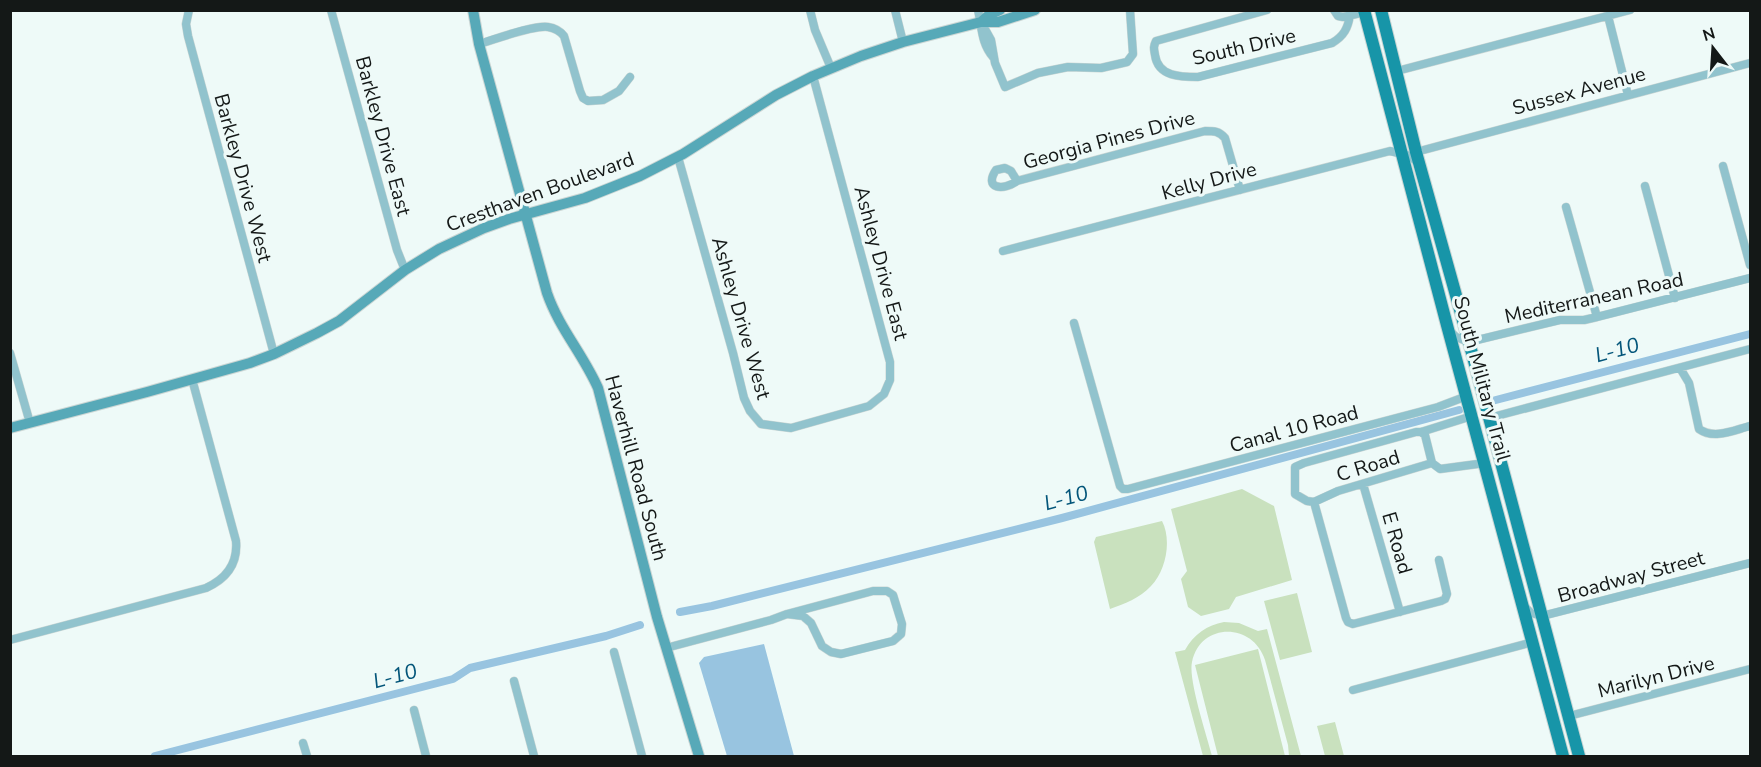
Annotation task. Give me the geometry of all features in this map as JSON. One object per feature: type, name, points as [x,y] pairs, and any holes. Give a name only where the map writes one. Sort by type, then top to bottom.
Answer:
[{"type":"main road","name":"South Military Trail","points":[[1381,10],[1416,152],[1579,756]]},
{"type":"main road","name":"South Military Trail","points":[[1365,11],[1563,756]]},
{"type":"main road","points":[[1393,117],[1405,127],[1410,127]]},
{"type":"main road","points":[[1458,363],[1468,374],[1486,439],[1490,445],[1497,448]]},
{"type":"street","name":"Barkley Drive West","points":[[189,10],[186,24],[188,36],[274,354]]},
{"type":"street","name":"Barkley Drive East","points":[[332,10],[397,250],[405,270]]},
{"type":"street","name":"Haverhill Road South","points":[[473,10],[479,44],[551,305],[564,331],[585,360],[598,388],[661,631],[699,756]]},
{"type":"street","points":[[810,10],[815,30],[831,68]]},
{"type":"street","points":[[895,10],[903,42]]},
{"type":"street","points":[[978,10],[982,37],[987,50],[994,58],[1005,87],[1038,73],[1068,67],[1101,68],[1127,62],[1132,54],[1130,12]]},
{"type":"street","name":"Cresthaven Boulevard","points":[[981,22],[1000,10]]},
{"type":"street","name":"Cresthaven Boulevard","points":[[10,428],[192,379],[274,354],[339,321],[405,270],[439,249],[484,228],[613,188],[678,157],[776,95],[813,76],[903,42],[981,22],[998,22],[1035,10]]},
{"type":"street","name":"South Drive","points":[[1267,10],[1156,41],[1155,61],[1160,69],[1170,74],[1198,77],[1332,43],[1347,29],[1350,15]]},
{"type":"street","points":[[1334,10],[1338,16],[1365,11]]},
{"type":"street","points":[[1397,71],[1630,10]]},
{"type":"street","points":[[1608,16],[1628,95]]},
{"type":"street","points":[[479,44],[536,28],[546,27],[560,31],[564,36],[580,91],[588,102],[603,100],[620,91],[630,77]]},
{"type":"street","name":"Sussex Avenue","points":[[1416,152],[1750,63]]},
{"type":"street","name":"Ashley Drive East","points":[[813,76],[890,362],[890,380],[884,394],[868,406],[824,420]]},
{"type":"street","name":"Georgia Pines Drive","points":[[1017,181],[1205,131],[1215,131],[1221,133],[1225,138],[1240,190]]},
{"type":"street","name":"Kelly Drive","points":[[1003,251],[1390,151],[1402,153]]},
{"type":"street","points":[[1402,153],[1410,156],[1420,165]]},
{"type":"street","name":"Ashley Drive West","points":[[678,157],[750,411],[761,424],[782,428],[824,420]]},
{"type":"street","points":[[1723,166],[1750,265]]},
{"type":"street","points":[[1645,186],[1676,298]]},
{"type":"street","points":[[1566,207],[1597,317]]},
{"type":"street","name":"Mediterranean Road","points":[[1469,342],[1560,320],[1584,320],[1750,278]]},
{"type":"street","name":"Canal 10 Road","points":[[1074,323],[1120,486],[1124,489],[1438,407],[1467,396]]},
{"type":"street","points":[[1448,328],[1456,337],[1469,342]]},
{"type":"street","points":[[1489,418],[1750,349]]},
{"type":"street","points":[[10,353],[30,423]]},
{"type":"street","points":[[1680,368],[1689,382],[1701,431],[1714,435],[1750,426]]},
{"type":"street","points":[[10,640],[206,588],[224,578],[234,562],[237,552],[236,542],[192,379]]},
{"type":"street","points":[[1439,560],[1447,594],[1441,602],[1353,624],[1348,622],[1314,502],[1295,494],[1295,467],[1472,416]]},
{"type":"street","points":[[1421,432],[1425,435],[1432,463],[1440,469],[1485,463]]},
{"type":"street","name":"C Road","points":[[1314,502],[1338,491],[1432,463]]},
{"type":"street","name":"E Road","points":[[1363,484],[1400,612]]},
{"type":"street","name":"Broadway Street","points":[[1523,605],[1531,613],[1542,616],[1750,563]]},
{"type":"street","points":[[666,648],[771,620],[788,614],[873,591],[887,591],[893,595],[902,624],[900,634],[893,641],[841,654],[831,652],[822,646],[811,623],[803,616],[788,614]]},
{"type":"street","points":[[1353,690],[1533,642]]},
{"type":"street","points":[[614,652],[642,756]]},
{"type":"street","name":"Marilyn Drive","points":[[1569,716],[1750,669]]},
{"type":"street","points":[[514,681],[534,756]]},
{"type":"street","points":[[414,710],[426,756]]},
{"type":"street","points":[[303,743],[307,756]]},
{"type":"green space","points":[[1242,489],[1274,506],[1292,580],[1236,597],[1229,609],[1201,616],[1188,607],[1181,579],[1187,571],[1171,509]]},
{"type":"green space","points":[[1162,521],[1167,546],[1164,564],[1156,580],[1137,597],[1110,609],[1094,542],[1096,537]]},
{"type":"green space","points":[[1297,593],[1312,652],[1280,660],[1264,601]]},
{"type":"green space","points":[[1224,622],[1239,623],[1258,631],[1267,629],[1301,756],[1289,756],[1265,660],[1259,648],[1239,633],[1227,632],[1205,639],[1197,649],[1192,662],[1195,694],[1212,756],[1203,756],[1175,652],[1185,650],[1192,639],[1207,628]]},
{"type":"green space","points":[[1258,649],[1285,756],[1218,756],[1195,665]]},
{"type":"green space","points":[[1335,722],[1344,756],[1325,756],[1317,726]]},
{"type":"water","points":[[764,644],[794,756],[727,756],[699,663],[704,657]]},
{"type":"waterway","name":"L-10","points":[[1492,401],[1750,334]]},
{"type":"waterway","name":"L-10","points":[[680,612],[712,606],[1062,518],[1459,410]]},
{"type":"waterway","name":"L-10","points":[[155,756],[453,679],[470,668],[606,636],[640,625]]}]
